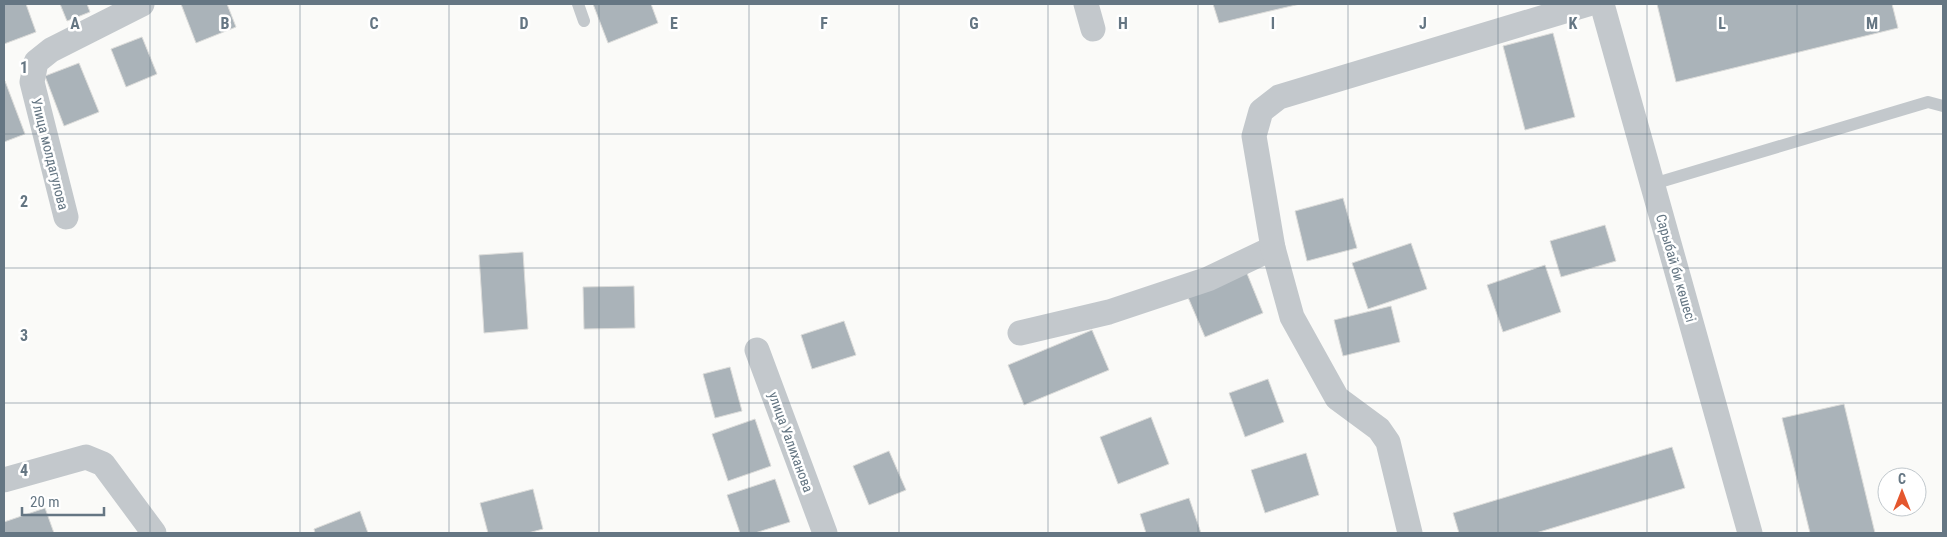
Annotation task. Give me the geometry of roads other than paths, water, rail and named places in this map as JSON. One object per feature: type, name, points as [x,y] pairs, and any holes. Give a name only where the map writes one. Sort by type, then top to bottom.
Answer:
[{"type":"street","name":"Улица молдагулова","points":[[66,217],[32,82],[36,62],[50,50],[142,4]]},
{"type":"street","points":[[1086,4],[1093,29]]},
{"type":"street","points":[[1410,533],[1388,442],[1379,429],[1337,398],[1292,317],[1274,248],[1254,136],[1261,111],[1279,97],[1588,4]]},
{"type":"street","name":"Сарыбай би көшесі","points":[[1602,4],[1750,533]]},
{"type":"street","points":[[1020,333],[1109,312],[1208,278],[1274,248]]},
{"type":"street","name":"улица Уалиханова","points":[[757,350],[825,533]]},
{"type":"street","points":[[4,480],[86,457],[103,464],[154,533]]},
{"type":"lane","points":[[578,4],[584,21]]},
{"type":"lane","points":[[1653,184],[1928,102],[1943,106]]}]
